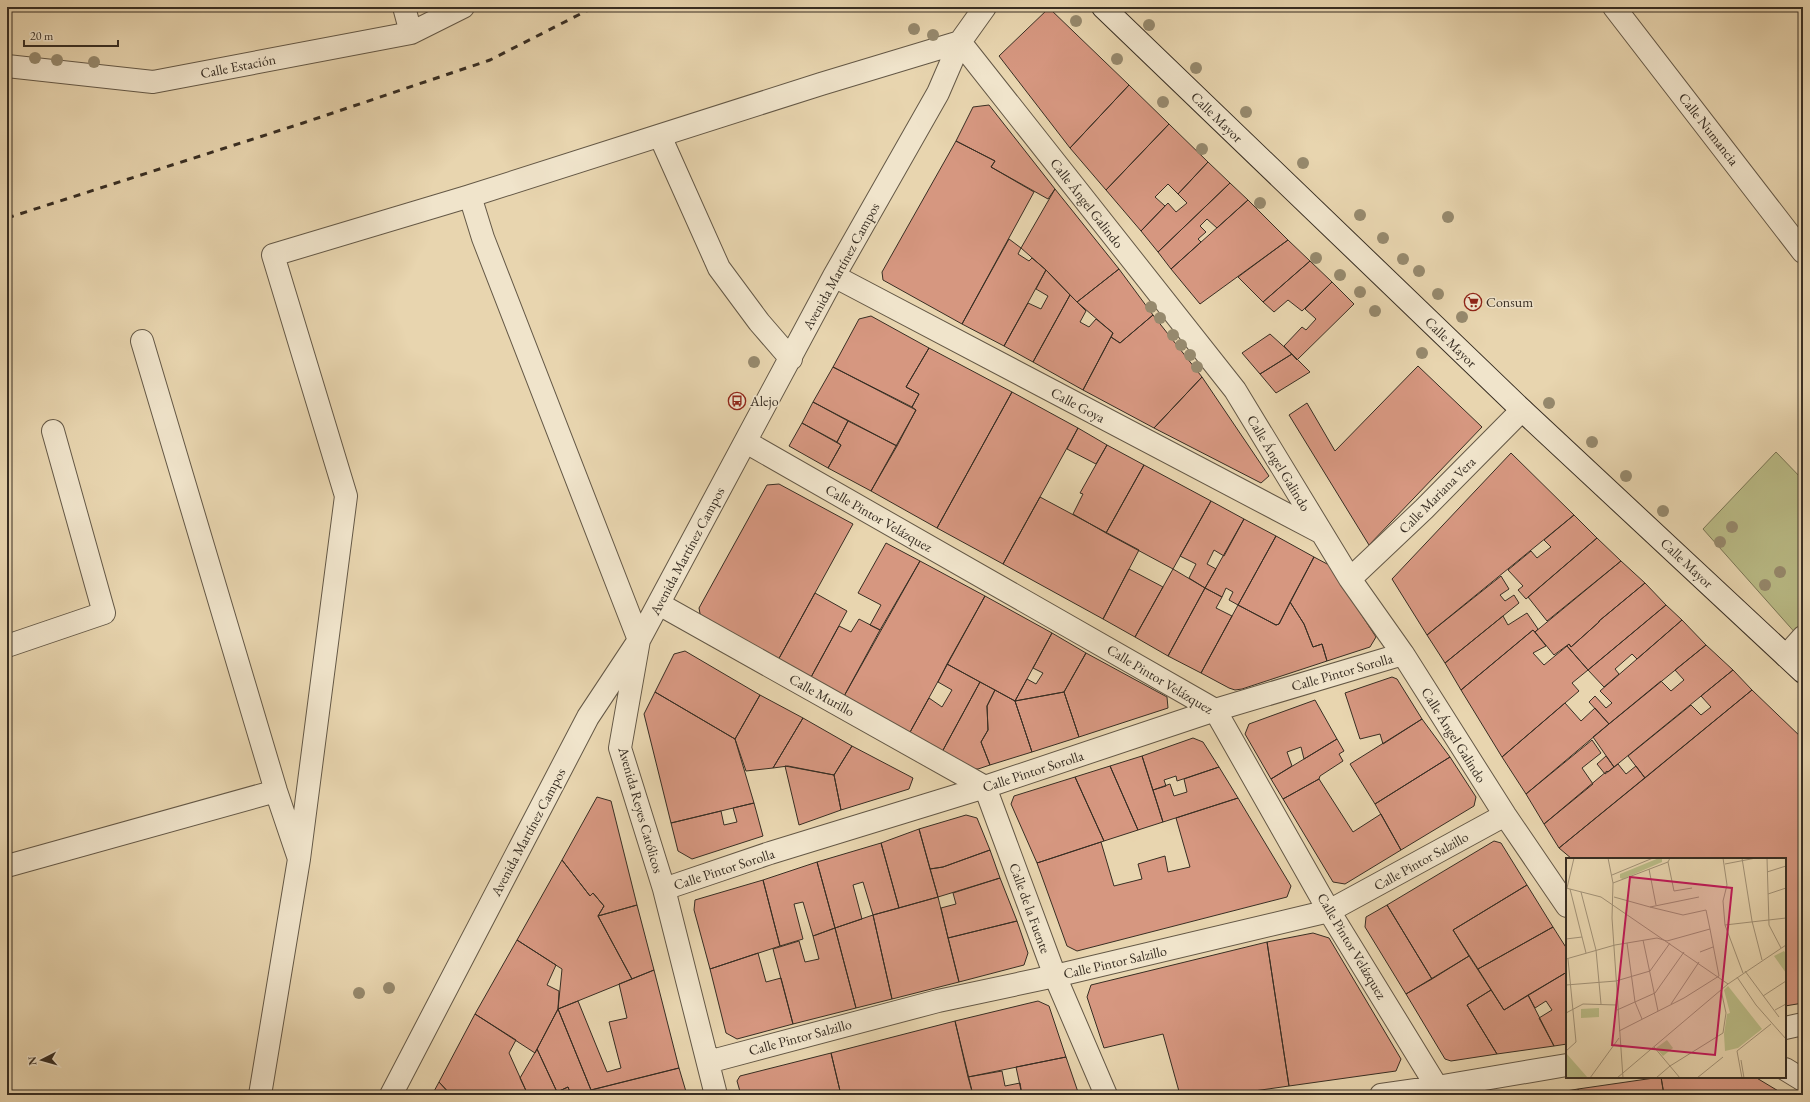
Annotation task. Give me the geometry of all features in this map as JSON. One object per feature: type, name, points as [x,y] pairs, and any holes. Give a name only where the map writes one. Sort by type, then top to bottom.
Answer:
[{"type":"street","points":[[404,7],[410,33]]},
{"type":"street","name":"Calle Estación","points":[[7,66],[154,82],[410,33],[463,7]]},
{"type":"street","name":"Avenida Martínez Campos","points":[[391,1095],[588,717],[639,640],[791,359],[834,276],[938,93],[960,42],[985,7]]},
{"type":"street","name":"Calle Mayor","points":[[1102,7],[1522,410],[1803,672]]},
{"type":"street","name":"Calle Numancia","points":[[1614,7],[1803,252]]},
{"type":"street","points":[[260,1095],[299,859],[346,496],[273,255],[470,196],[960,42]]},
{"type":"street","name":"Calle Ángel Galindo","points":[[960,42],[1235,390],[1350,579],[1403,654],[1505,815],[1566,905]]},
{"type":"street","points":[[660,136],[718,268],[759,322],[791,359]]},
{"type":"street","points":[[470,196],[483,238],[639,640]]},
{"type":"street","name":"Calle Goya","points":[[834,276],[1322,533]]},
{"type":"street","points":[[142,341],[276,791],[299,859]]},
{"type":"street","name":"Calle Mariana Vera","points":[[1350,579],[1424,509],[1522,410]]},
{"type":"street","points":[[7,646],[104,613],[53,431]]},
{"type":"street","name":"Calle Pintor Velázquez","points":[[746,442],[1215,710],[1329,911],[1438,1088]]},
{"type":"street","name":"Calle Murillo","points":[[659,604],[985,787]]},
{"type":"street","points":[[1786,656],[1803,637]]},
{"type":"street","name":"Avenida Reyes Católicos","points":[[639,640],[620,748],[664,889],[716,1095]]},
{"type":"street","name":"Calle Pintor Sorolla","points":[[664,889],[770,853],[985,787],[1215,710],[1403,654]]},
{"type":"street","name":"Calle de la Fuente","points":[[985,787],[1055,976],[1106,1095]]},
{"type":"street","points":[[7,866],[276,791]]},
{"type":"street","name":"Calle Pintor Salzillo","points":[[708,1062],[938,1001],[1055,976],[1329,911],[1505,815]]},
{"type":"street","points":[[1786,1028],[1803,1024]]},
{"type":"street","points":[[1381,1095],[1438,1088],[1566,1065]]},
{"type":"street","points":[[1786,1071],[1803,1080]]},
{"type":"green space","points":[[1776,452],[1803,480],[1803,630],[1798,636],[1703,529]]},
{"type":"building","points":[[1049,8],[1129,85],[1070,148],[999,56]]},
{"type":"building","points":[[1129,85],[1169,124],[1106,190],[1070,148]]},
{"type":"building","points":[[989,105],[1055,189],[1048,199],[991,167],[995,161],[956,141],[973,107]]},
{"type":"building","points":[[1169,124],[1208,162],[1178,194],[1168,184],[1155,197],[1165,206],[1141,231],[1106,190]]},
{"type":"building","points":[[956,141],[995,161],[991,167],[1034,192],[962,324],[883,280],[882,272]]},
{"type":"building","points":[[1208,162],[1230,183],[1158,252],[1141,231],[1168,203],[1176,212],[1187,203],[1178,194]]},
{"type":"building","points":[[1230,183],[1248,200],[1217,228],[1207,219],[1200,226],[1206,232],[1198,239],[1201,242],[1171,269],[1158,252]]},
{"type":"building","points":[[1055,189],[1119,269],[1077,302],[1046,270],[1021,248]]},
{"type":"building","points":[[1248,200],[1288,240],[1200,304],[1171,269]]},
{"type":"building","points":[[1009,239],[1021,248],[1018,254],[1029,261],[1032,258],[1046,270],[1004,346],[962,324]]},
{"type":"building","points":[[1288,240],[1310,261],[1263,302],[1238,277]]},
{"type":"building","points":[[1310,261],[1332,282],[1302,311],[1288,300],[1274,312],[1263,302]]},
{"type":"building","points":[[1119,269],[1153,315],[1120,343],[1111,337],[1113,333],[1077,302]]},
{"type":"building","points":[[1046,270],[1070,295],[1033,362],[1004,346],[1028,303],[1041,309],[1048,296],[1036,289]]},
{"type":"building","points":[[1332,282],[1354,304],[1297,360],[1284,346],[1302,327],[1306,330],[1316,319],[1305,309]]},
{"type":"building","points":[[1070,295],[1086,311],[1080,322],[1089,327],[1096,319],[1113,333],[1083,390],[1033,362]]},
{"type":"building","points":[[1153,315],[1202,377],[1154,428],[1083,390],[1111,337],[1120,343]]},
{"type":"building","points":[[871,316],[929,348],[906,387],[919,394],[912,407],[833,367],[859,319]]},
{"type":"building","points":[[1270,334],[1292,354],[1260,374],[1242,353]]},
{"type":"building","points":[[929,348],[1012,392],[937,528],[871,491],[916,410],[912,407],[919,394],[906,387]]},
{"type":"building","points":[[1292,354],[1310,372],[1276,393],[1260,374]]},
{"type":"building","points":[[1418,366],[1482,427],[1369,545],[1289,415],[1307,403],[1335,451]]},
{"type":"building","points":[[833,367],[916,410],[897,446],[813,402]]},
{"type":"building","points":[[1202,377],[1269,476],[1261,483],[1154,428]]},
{"type":"building","points":[[1012,392],[1078,428],[1003,564],[937,528]]},
{"type":"building","points":[[813,402],[848,421],[837,442],[802,423]]},
{"type":"building","points":[[848,421],[897,446],[871,491],[828,468],[841,445],[837,442]]},
{"type":"building","points":[[802,423],[841,445],[828,468],[789,446]]},
{"type":"building","points":[[1078,428],[1107,445],[1096,464],[1067,449]]},
{"type":"building","points":[[1107,445],[1144,465],[1106,533],[1073,514],[1083,494],[1080,493]]},
{"type":"building","points":[[1511,453],[1574,515],[1427,635],[1392,579]]},
{"type":"building","points":[[1144,465],[1211,501],[1173,569],[1106,533]]},
{"type":"building","points":[[779,484],[853,524],[777,662],[701,619],[699,608],[767,485]]},
{"type":"building","points":[[1040,497],[1139,550],[1103,619],[1003,564]]},
{"type":"building","points":[[1211,501],[1244,519],[1224,556],[1214,550],[1207,564],[1216,569],[1205,588],[1189,578],[1196,564],[1180,556]]},
{"type":"building","points":[[1574,515],[1597,538],[1526,599],[1518,590],[1523,586],[1508,570],[1531,551],[1537,558],[1551,547],[1544,540]]},
{"type":"building","points":[[1244,519],[1276,536],[1238,605],[1229,600],[1233,592],[1226,588],[1222,597],[1205,588]]},
{"type":"building","points":[[1276,536],[1314,557],[1279,624],[1276,625],[1238,605]]},
{"type":"building","points":[[1597,538],[1621,561],[1547,621],[1528,597]]},
{"type":"building","points":[[886,543],[920,561],[880,630],[870,625],[881,605],[858,593]]},
{"type":"building","points":[[1314,557],[1329,565],[1376,637],[1370,647],[1327,661],[1322,644],[1313,647],[1304,624],[1290,602]]},
{"type":"building","points":[[920,561],[985,596],[909,734],[843,698]]},
{"type":"building","points":[[1621,561],[1645,583],[1599,621],[1571,647],[1569,644],[1554,655],[1535,632]]},
{"type":"building","points":[[1129,569],[1163,587],[1135,637],[1103,619]]},
{"type":"building","points":[[1173,569],[1205,588],[1168,656],[1135,637]]},
{"type":"building","points":[[1501,576],[1509,589],[1500,595],[1505,601],[1514,595],[1519,603],[1445,663],[1427,635]]},
{"type":"building","points":[[1645,583],[1666,605],[1588,670],[1567,646],[1569,644],[1571,647],[1599,621]]},
{"type":"building","points":[[1205,588],[1222,597],[1216,608],[1232,616],[1201,673],[1168,656]]},
{"type":"building","points":[[815,593],[847,611],[810,679],[777,662]]},
{"type":"building","points":[[985,596],[1052,633],[1015,701],[947,664]]},
{"type":"building","points":[[1290,602],[1304,624],[1313,647],[1322,644],[1327,661],[1235,690],[1201,673],[1238,605],[1276,625],[1279,624]]},
{"type":"building","points":[[1666,605],[1682,620],[1637,659],[1632,654],[1615,669],[1619,674],[1604,687],[1588,670]]},
{"type":"building","points":[[1527,613],[1538,629],[1535,632],[1533,630],[1461,690],[1445,663],[1503,616],[1508,625]]},
{"type":"building","points":[[859,619],[880,630],[843,698],[810,679],[839,626],[851,632]]},
{"type":"building","points":[[1682,620],[1706,645],[1609,724],[1589,702],[1595,696],[1606,708],[1612,703],[1600,691]]},
{"type":"building","points":[[1533,630],[1546,646],[1533,653],[1544,665],[1567,646],[1588,670],[1572,683],[1579,691],[1502,757],[1461,690]]},
{"type":"building","points":[[1052,633],[1086,653],[1064,692],[1015,701],[1027,679],[1036,684],[1043,673],[1033,668]]},
{"type":"building","points":[[1706,645],[1733,670],[1614,767],[1593,737],[1661,681],[1671,691],[1684,680],[1675,670]]},
{"type":"building","points":[[685,651],[760,695],[735,739],[655,692],[674,654]]},
{"type":"building","points":[[1086,653],[1167,697],[1168,708],[1079,737],[1064,692]]},
{"type":"building","points":[[947,664],[980,682],[942,752],[909,734],[929,698],[942,707],[952,690],[938,682]]},
{"type":"building","points":[[1733,670],[1752,690],[1645,778],[1628,756],[1691,705],[1701,715],[1711,707],[1701,696]]},
{"type":"building","points":[[1392,677],[1397,679],[1422,719],[1383,744],[1380,734],[1360,739],[1345,693]]},
{"type":"building","points":[[980,682],[995,690],[987,706],[988,730],[981,742],[990,765],[978,769],[970,769],[942,752]]},
{"type":"building","points":[[995,690],[1015,701],[1032,752],[990,765],[981,742],[988,730],[987,706]]},
{"type":"building","points":[[1752,690],[1803,739],[1803,1003],[1786,1006],[1786,858],[1571,858],[1559,848]]},
{"type":"building","points":[[655,692],[735,739],[754,803],[671,823],[644,714]]},
{"type":"building","points":[[1064,692],[1079,737],[1032,752],[1015,701]]},
{"type":"building","points":[[760,695],[803,718],[773,768],[746,771],[735,739]]},
{"type":"building","points":[[1315,700],[1337,739],[1304,759],[1301,747],[1287,752],[1292,766],[1271,779],[1245,734],[1249,724]]},
{"type":"building","points":[[1565,703],[1581,721],[1595,708],[1609,724],[1526,794],[1502,757]]},
{"type":"building","points":[[803,718],[852,746],[834,775],[788,766],[773,768]]},
{"type":"building","points":[[1422,719],[1450,757],[1375,804],[1350,764]]},
{"type":"building","points":[[1193,738],[1203,742],[1219,767],[1177,781],[1176,776],[1164,780],[1166,786],[1153,790],[1142,756]]},
{"type":"building","points":[[1337,739],[1344,751],[1339,754],[1343,761],[1320,776],[1319,779],[1283,799],[1271,779]]},
{"type":"building","points":[[1592,740],[1601,753],[1582,768],[1593,784],[1544,824],[1526,794]]},
{"type":"building","points":[[852,746],[913,778],[909,789],[841,810],[834,775]]},
{"type":"building","points":[[1142,756],[1163,822],[1138,830],[1110,766]]},
{"type":"building","points":[[1606,756],[1614,767],[1605,774],[1597,764]]},
{"type":"building","points":[[1450,757],[1476,797],[1474,806],[1401,850],[1375,804]]},
{"type":"building","points":[[1618,764],[1626,774],[1636,766],[1645,778],[1559,848],[1544,824],[1607,771],[1608,772]]},
{"type":"building","points":[[785,766],[834,775],[841,810],[799,825]]},
{"type":"building","points":[[1110,766],[1138,830],[1104,841],[1075,777]]},
{"type":"building","points":[[1219,767],[1238,798],[1163,822],[1153,790],[1170,784],[1174,796],[1187,792],[1184,779]]},
{"type":"building","points":[[1075,777],[1104,841],[1037,863],[1011,804],[1014,796]]},
{"type":"building","points":[[1319,779],[1353,832],[1381,814],[1401,850],[1345,884],[1333,882],[1283,799]]},
{"type":"building","points":[[597,797],[611,801],[637,905],[598,916],[604,906],[593,893],[590,896],[562,860]]},
{"type":"building","points":[[1238,798],[1291,886],[1287,897],[1077,951],[1067,946],[1037,863],[1101,842],[1114,886],[1142,879],[1138,864],[1165,856],[1168,872],[1190,867],[1176,818]]},
{"type":"building","points":[[754,803],[763,836],[692,859],[678,851],[671,823],[721,811],[724,825],[737,822],[733,808]]},
{"type":"building","points":[[966,815],[977,818],[990,850],[943,867],[930,869],[919,829]]},
{"type":"building","points":[[919,829],[938,897],[899,908],[881,843]]},
{"type":"building","points":[[1494,841],[1501,843],[1527,885],[1453,930],[1469,956],[1432,979],[1387,905]]},
{"type":"building","points":[[881,843],[899,908],[873,915],[863,882],[853,885],[862,919],[835,928],[817,862]]},
{"type":"building","points":[[990,850],[1000,878],[938,897],[930,869],[943,867]]},
{"type":"building","points":[[562,860],[590,896],[593,893],[604,906],[598,916],[632,979],[558,1009],[562,969],[517,940]]},
{"type":"building","points":[[817,862],[835,928],[813,936],[803,902],[794,904],[803,939],[780,946],[763,880]]},
{"type":"building","points":[[1000,878],[1017,921],[948,938],[941,908],[956,904],[953,893]]},
{"type":"building","points":[[763,880],[780,946],[710,969],[694,910],[695,900]]},
{"type":"building","points":[[1527,885],[1553,927],[1478,969],[1453,930]]},
{"type":"building","points":[[938,897],[959,982],[892,999],[873,915]]},
{"type":"building","points":[[637,905],[654,970],[632,979],[598,916]]},
{"type":"building","points":[[1387,905],[1432,979],[1406,994],[1365,927],[1366,917]]},
{"type":"building","points":[[873,915],[892,999],[856,1008],[835,928]]},
{"type":"building","points":[[1017,921],[1028,953],[1024,965],[959,982],[948,938]]},
{"type":"building","points":[[1553,927],[1566,947],[1566,973],[1504,1010],[1478,969]]},
{"type":"building","points":[[835,928],[856,1008],[793,1024],[773,949],[799,941],[805,962],[819,959],[813,936]]},
{"type":"building","points":[[1313,933],[1329,938],[1401,1059],[1396,1071],[1289,1086],[1267,942]]},
{"type":"building","points":[[517,940],[556,965],[547,985],[559,991],[558,1009],[535,1053],[475,1014]]},
{"type":"building","points":[[1267,942],[1289,1086],[1226,1095],[1180,1095],[1163,1034],[1104,1048],[1087,997],[1091,985]]},
{"type":"building","points":[[758,953],[766,982],[781,978],[793,1024],[737,1039],[726,1033],[710,969]]},
{"type":"building","points":[[1469,956],[1491,990],[1467,1005],[1497,1054],[1451,1061],[1445,1059],[1406,994]]},
{"type":"building","points":[[654,970],[679,1068],[591,1090],[558,1009],[578,1001],[607,1072],[621,1068],[609,1022],[627,1018],[619,984]]},
{"type":"building","points":[[1566,973],[1566,1044],[1554,1046],[1539,1018],[1552,1010],[1546,1001],[1535,1008],[1528,995]]},
{"type":"building","points":[[1491,990],[1504,1010],[1528,995],[1554,1046],[1497,1054],[1467,1005]]},
{"type":"building","points":[[1038,1001],[1049,1006],[1066,1057],[968,1077],[955,1021]]},
{"type":"building","points":[[558,1009],[593,1095],[571,1095],[568,1087],[557,1092],[537,1049]]},
{"type":"building","points":[[475,1014],[516,1040],[509,1053],[528,1095],[451,1095],[439,1082]]},
{"type":"building","points":[[955,1021],[973,1095],[841,1095],[831,1053]]},
{"type":"building","points":[[537,1049],[557,1092],[568,1087],[571,1095],[528,1095],[520,1078]]},
{"type":"building","points":[[831,1053],[841,1095],[741,1095],[737,1081],[740,1076]]},
{"type":"building","points":[[1066,1057],[1079,1095],[1022,1095],[1016,1067]]},
{"type":"building","points":[[679,1068],[687,1095],[593,1095],[591,1090]]},
{"type":"building","points":[[1002,1071],[1005,1086],[1020,1083],[1022,1095],[973,1095],[968,1077]]},
{"type":"building","points":[[1661,1078],[1757,1078],[1785,1095],[1664,1095]]},
{"type":"building","points":[[1661,1078],[1664,1095],[1579,1095],[1578,1089]]},
{"type":"building","points":[[439,1082],[451,1095],[432,1095]]},
{"type":"building","points":[[1578,1089],[1579,1095],[1543,1095]]},
{"type":"railway","points":[[7,218],[303,123],[490,60],[594,7]]},
{"type":"place","name":"Consum","points":[[1473,302]]},
{"type":"place","name":"Alejo","points":[[737,401]]}]
